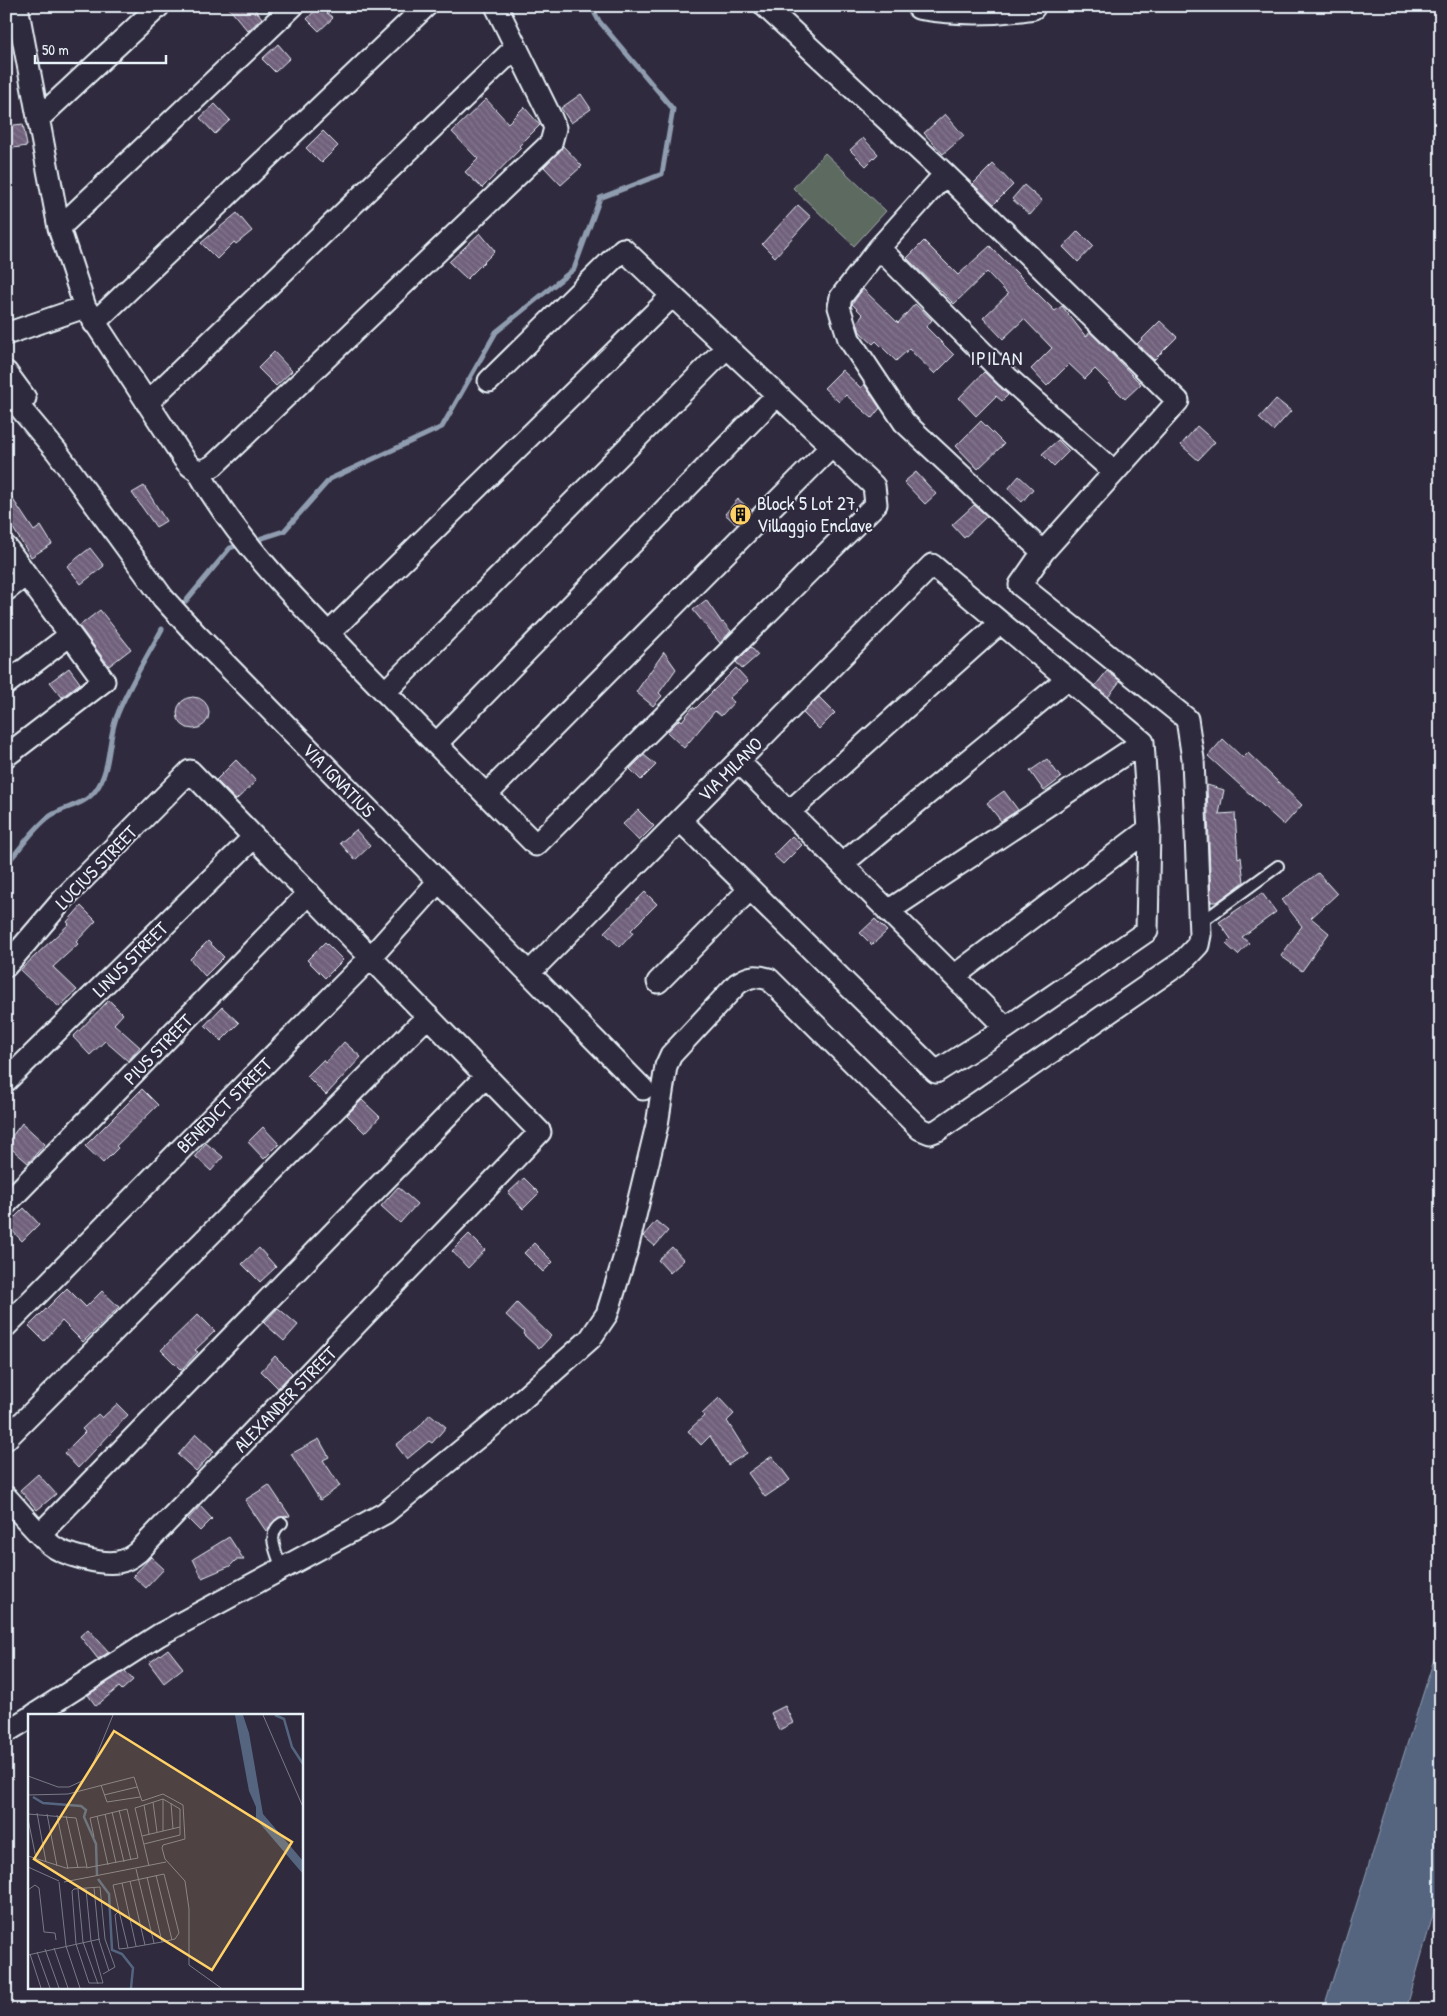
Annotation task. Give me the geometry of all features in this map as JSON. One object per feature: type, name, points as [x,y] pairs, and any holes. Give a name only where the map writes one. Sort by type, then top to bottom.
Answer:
[{"type":"street","points":[[38,119],[159,6]]},
{"type":"street","points":[[59,228],[293,6]]},
{"type":"street","points":[[7,333],[90,315],[426,6]]},
{"type":"street","points":[[21,9],[38,119],[59,228],[90,315],[184,460],[191,468],[198,471],[206,470],[214,465],[544,150],[554,136],[555,128],[496,6]]},
{"type":"street","points":[[36,1714],[159,1635],[385,1513],[499,1420],[590,1339],[607,1314],[627,1250],[658,1125],[666,1066],[671,1055],[737,984],[757,975],[769,979],[920,1129],[930,1133],[938,1130],[1182,962],[1198,945],[1200,935],[1193,759],[1187,719],[1020,585],[1043,552],[1178,401],[945,174],[765,6]]},
{"type":"street","points":[[920,6],[951,11],[988,11],[1032,6]]},
{"type":"street","points":[[147,403],[516,47]]},
{"type":"street","points":[[945,174],[879,248],[841,297],[839,307],[850,339],[904,422],[1043,552]]},
{"type":"street","points":[[879,248],[1007,377],[1114,472]]},
{"type":"street","points":[[198,471],[217,505],[256,556],[328,634],[536,845],[876,504],[874,486],[624,249],[489,381]]},
{"type":"street","points":[[328,634],[672,296]]},
{"type":"street","points":[[385,692],[727,347]]},
{"type":"street","name":"VIA IGNATIUS","points":[[6,372],[35,412],[57,452]]},
{"type":"street","name":"VIA IGNATIUS","points":[[6,391],[57,452],[163,598],[643,1089]]},
{"type":"street","points":[[436,744],[777,395]]},
{"type":"street","points":[[486,795],[832,446]]},
{"type":"street","points":[[6,547],[104,681],[6,756]]},
{"type":"street","name":"VIA MILANO","points":[[529,973],[932,565],[1000,623]]},
{"type":"street","points":[[6,590],[26,575]]},
{"type":"street","points":[[680,820],[936,1072],[1006,1028],[1147,931],[1148,829],[1142,742],[1000,623],[789,812]]},
{"type":"street","points":[[6,684],[70,636]]},
{"type":"street","points":[[842,864],[1067,679]]},
{"type":"street","points":[[888,910],[1142,742]]},
{"type":"street","points":[[738,761],[1006,1028]]},
{"type":"street","name":"LUCIUS STREET","points":[[8,963],[67,894],[190,771],[254,837]]},
{"type":"street","points":[[954,976],[1148,829]]},
{"type":"street","points":[[40,1534],[486,1076],[254,837]]},
{"type":"street","name":"LINUS STREET","points":[[6,1081],[254,837]]},
{"type":"street","name":"BENEDICT STREET","points":[[6,1326],[371,957],[439,881]]},
{"type":"street","points":[[658,982],[750,889]]},
{"type":"street","name":"PIUS STREET","points":[[6,1204],[309,894]]},
{"type":"street","points":[[6,1439],[428,1016]]},
{"type":"street","name":"ALEXANDER STREET","points":[[6,1497],[40,1534],[53,1546],[66,1554],[116,1563],[129,1559],[138,1552],[540,1132],[486,1076]]},
{"type":"street","points":[[6,1732],[28,1719]]},
{"type":"lane","points":[[1199,923],[1278,866]]},
{"type":"lane","points":[[282,1523],[275,1529],[272,1540],[282,1569]]},
{"type":"green space","points":[[825,153],[886,211],[854,246],[793,188]]},
{"type":"water","points":[[1441,1637],[1441,1887],[1406,2010],[1323,2010]]},
{"type":"building","points":[[227,6],[252,6],[262,18],[248,31]]},
{"type":"building","points":[[319,6],[333,18],[319,31],[307,19]]},
{"type":"building","points":[[278,44],[290,58],[275,72],[262,59]]},
{"type":"building","points":[[581,94],[591,109],[571,123],[561,108]]},
{"type":"building","points":[[486,99],[508,123],[524,107],[540,125],[519,146],[521,148],[482,188],[465,172],[478,159],[452,132]]},
{"type":"building","points":[[215,104],[230,120],[215,134],[200,118]]},
{"type":"building","points":[[945,114],[964,136],[943,154],[924,133]]},
{"type":"building","points":[[23,124],[27,146],[6,149],[6,126]]},
{"type":"building","points":[[323,131],[338,146],[321,163],[306,148]]},
{"type":"building","points":[[863,138],[878,154],[866,166],[850,150]]},
{"type":"building","points":[[563,146],[582,166],[561,185],[544,167]]},
{"type":"building","points":[[993,164],[1013,185],[994,204],[973,184]]},
{"type":"building","points":[[1024,185],[1042,201],[1030,215],[1012,199]]},
{"type":"building","points":[[798,205],[811,217],[775,257],[762,244]]},
{"type":"building","points":[[237,213],[252,231],[236,244],[234,242],[217,259],[201,243]]},
{"type":"building","points":[[1078,231],[1093,246],[1078,262],[1063,247]]},
{"type":"building","points":[[480,233],[495,251],[467,279],[449,262]]},
{"type":"building","points":[[924,241],[958,275],[990,246],[1055,311],[1062,306],[1086,337],[1090,332],[1141,384],[1125,399],[1095,369],[1085,379],[1069,364],[1047,386],[1031,369],[1052,348],[1024,319],[1003,339],[983,318],[1008,294],[987,272],[954,304],[907,258]]},
{"type":"building","points":[[863,289],[898,323],[915,304],[932,320],[926,327],[954,355],[935,374],[909,349],[896,361],[876,341],[873,344],[860,332],[857,322],[863,315],[852,304]]},
{"type":"building","points":[[1160,321],[1177,337],[1154,360],[1137,344]]},
{"type":"building","points":[[274,352],[292,371],[276,386],[258,368]]},
{"type":"building","points":[[842,370],[861,388],[864,384],[880,408],[872,418],[846,395],[839,402],[824,388]]},
{"type":"building","points":[[984,372],[1008,395],[1002,401],[996,396],[976,416],[959,398]]},
{"type":"building","points":[[1276,399],[1291,411],[1273,431],[1259,418]]},
{"type":"building","points":[[981,421],[1004,444],[978,469],[956,446]]},
{"type":"building","points":[[1197,426],[1215,442],[1198,460],[1181,445]]},
{"type":"building","points":[[1058,440],[1069,451],[1054,466],[1042,454]]},
{"type":"building","points":[[916,472],[936,494],[925,504],[904,482]]},
{"type":"building","points":[[1019,476],[1033,489],[1022,502],[1008,489]]},
{"type":"building","points":[[144,486],[166,521],[156,527],[132,493]]},
{"type":"building","points":[[6,489],[34,531],[41,526],[52,544],[31,557],[6,517]]},
{"type":"building","name":"Block 5 Lot 27, Villaggio Enclave","points":[[738,499],[751,510],[737,525],[725,514]]},
{"type":"building","points":[[974,505],[987,516],[964,538],[952,525]]},
{"type":"building","points":[[90,548],[104,566],[81,584],[67,566]]},
{"type":"building","points":[[706,600],[722,623],[731,631],[720,643],[693,610]]},
{"type":"building","points":[[100,610],[131,649],[109,666],[79,626]]},
{"type":"building","points":[[751,647],[758,655],[742,669],[736,662]]},
{"type":"building","points":[[664,652],[676,669],[659,693],[662,696],[653,706],[636,692]]},
{"type":"building","points":[[69,668],[80,683],[62,697],[50,682]]},
{"type":"building","points":[[736,668],[748,681],[729,698],[734,702],[721,716],[715,711],[684,748],[667,732],[680,719],[682,721],[693,707],[695,709]]},
{"type":"building","points":[[1107,671],[1120,681],[1108,697],[1095,686]]},
{"type":"building","points":[[193,697],[205,701],[209,713],[205,725],[193,729],[181,725],[177,713],[181,701]]},
{"type":"building","points":[[819,697],[835,713],[819,729],[803,713]]},
{"type":"building","points":[[1223,739],[1243,758],[1248,753],[1302,805],[1284,825],[1208,756]]},
{"type":"building","points":[[644,755],[656,765],[641,780],[630,769]]},
{"type":"building","points":[[1047,759],[1061,778],[1044,791],[1030,771]]},
{"type":"building","points":[[236,760],[256,781],[236,800],[216,780]]},
{"type":"building","points":[[1207,785],[1224,790],[1219,814],[1235,813],[1238,858],[1241,857],[1244,882],[1217,902],[1211,902]]},
{"type":"building","points":[[1004,791],[1018,810],[1001,821],[987,803]]},
{"type":"building","points":[[638,810],[654,826],[639,841],[623,824]]},
{"type":"building","points":[[356,830],[370,846],[355,860],[340,843]]},
{"type":"building","points":[[792,836],[802,845],[783,864],[773,855]]},
{"type":"building","points":[[1318,873],[1337,894],[1311,918],[1329,933],[1302,971],[1281,956],[1302,926],[1282,900]]},
{"type":"building","points":[[645,892],[657,904],[631,930],[633,933],[620,947],[604,932]]},
{"type":"building","points":[[1262,893],[1276,912],[1242,937],[1249,943],[1238,955],[1226,944],[1231,939],[1219,922]]},
{"type":"building","points":[[81,906],[96,921],[76,942],[78,944],[53,967],[77,990],[59,1007],[20,970],[69,924],[67,922]]},
{"type":"building","points":[[875,919],[887,931],[872,945],[860,933]]},
{"type":"building","points":[[208,941],[224,957],[205,976],[190,959]]},
{"type":"building","points":[[325,942],[343,960],[325,978],[307,960]]},
{"type":"building","points":[[109,1000],[123,1014],[114,1024],[140,1047],[128,1061],[105,1041],[90,1055],[73,1037]]},
{"type":"building","points":[[222,1007],[239,1023],[221,1041],[205,1025]]},
{"type":"building","points":[[344,1042],[361,1057],[326,1095],[307,1076],[323,1060],[325,1063]]},
{"type":"building","points":[[142,1089],[158,1105],[116,1146],[118,1148],[103,1163],[85,1146]]},
{"type":"building","points":[[362,1100],[380,1117],[365,1133],[347,1115]]},
{"type":"building","points":[[22,1123],[45,1144],[28,1163],[6,1144]]},
{"type":"building","points":[[263,1127],[279,1144],[264,1159],[248,1142]]},
{"type":"building","points":[[206,1143],[223,1157],[211,1171],[195,1156]]},
{"type":"building","points":[[524,1178],[539,1193],[523,1209],[508,1193]]},
{"type":"building","points":[[398,1187],[417,1204],[400,1223],[381,1206]]},
{"type":"building","points":[[24,1208],[39,1224],[22,1241],[7,1225]]},
{"type":"building","points":[[656,1221],[668,1231],[655,1246],[643,1236]]},
{"type":"building","points":[[469,1234],[485,1250],[468,1268],[452,1251]]},
{"type":"building","points":[[534,1243],[553,1262],[543,1272],[524,1253]]},
{"type":"building","points":[[672,1247],[684,1260],[670,1273],[658,1260]]},
{"type":"building","points":[[259,1248],[276,1267],[260,1282],[242,1264]]},
{"type":"building","points":[[67,1288],[86,1307],[102,1291],[119,1307],[83,1342],[62,1321],[44,1341],[29,1326]]},
{"type":"building","points":[[517,1303],[551,1336],[539,1349],[506,1315]]},
{"type":"building","points":[[278,1308],[298,1325],[284,1341],[264,1323]]},
{"type":"building","points":[[198,1314],[215,1331],[195,1350],[198,1352],[181,1370],[161,1350]]},
{"type":"building","points":[[275,1356],[292,1373],[278,1388],[261,1371]]},
{"type":"building","points":[[719,1398],[734,1414],[727,1421],[747,1453],[728,1465],[710,1436],[701,1445],[688,1431]]},
{"type":"building","points":[[117,1404],[128,1415],[78,1468],[64,1453],[85,1432],[82,1429],[98,1414],[102,1418]]},
{"type":"building","points":[[430,1414],[446,1427],[432,1443],[429,1441],[407,1459],[396,1445],[419,1427]]},
{"type":"building","points":[[196,1434],[214,1451],[196,1471],[178,1455]]},
{"type":"building","points":[[319,1439],[329,1457],[323,1460],[340,1486],[320,1500],[291,1454]]},
{"type":"building","points":[[772,1456],[790,1480],[765,1497],[748,1473]]},
{"type":"building","points":[[38,1474],[56,1494],[37,1510],[20,1490]]},
{"type":"building","points":[[269,1485],[290,1516],[278,1518],[266,1531],[245,1500]]},
{"type":"building","points":[[200,1506],[212,1519],[200,1531],[188,1519]]},
{"type":"building","points":[[229,1537],[244,1560],[236,1560],[230,1566],[202,1578],[193,1559]]},
{"type":"building","points":[[151,1557],[164,1569],[146,1588],[133,1576]]},
{"type":"building","points":[[88,1629],[109,1652],[98,1659],[80,1636]]},
{"type":"building","points":[[168,1649],[183,1668],[164,1683],[149,1663]]},
{"type":"building","points":[[125,1671],[133,1680],[122,1690],[119,1687],[96,1706],[88,1695]]},
{"type":"building","points":[[785,1706],[793,1723],[779,1730],[771,1713]]},
{"type":"waterway","points":[[253,541],[284,531],[330,479],[442,427],[496,332],[574,269],[600,198],[662,174],[673,109],[599,21],[591,6]]},
{"type":"waterway","points":[[186,601],[230,548],[242,544]]},
{"type":"waterway","points":[[6,864],[32,833],[50,816],[80,803],[96,790],[105,772],[112,732],[118,713],[133,681],[162,629]]},
{"type":"place","name":"Block 5 Lot 27, Villaggio Enclave","points":[[741,514]]},
{"type":"district","name":"IPILAN","points":[[997,357]]}]
